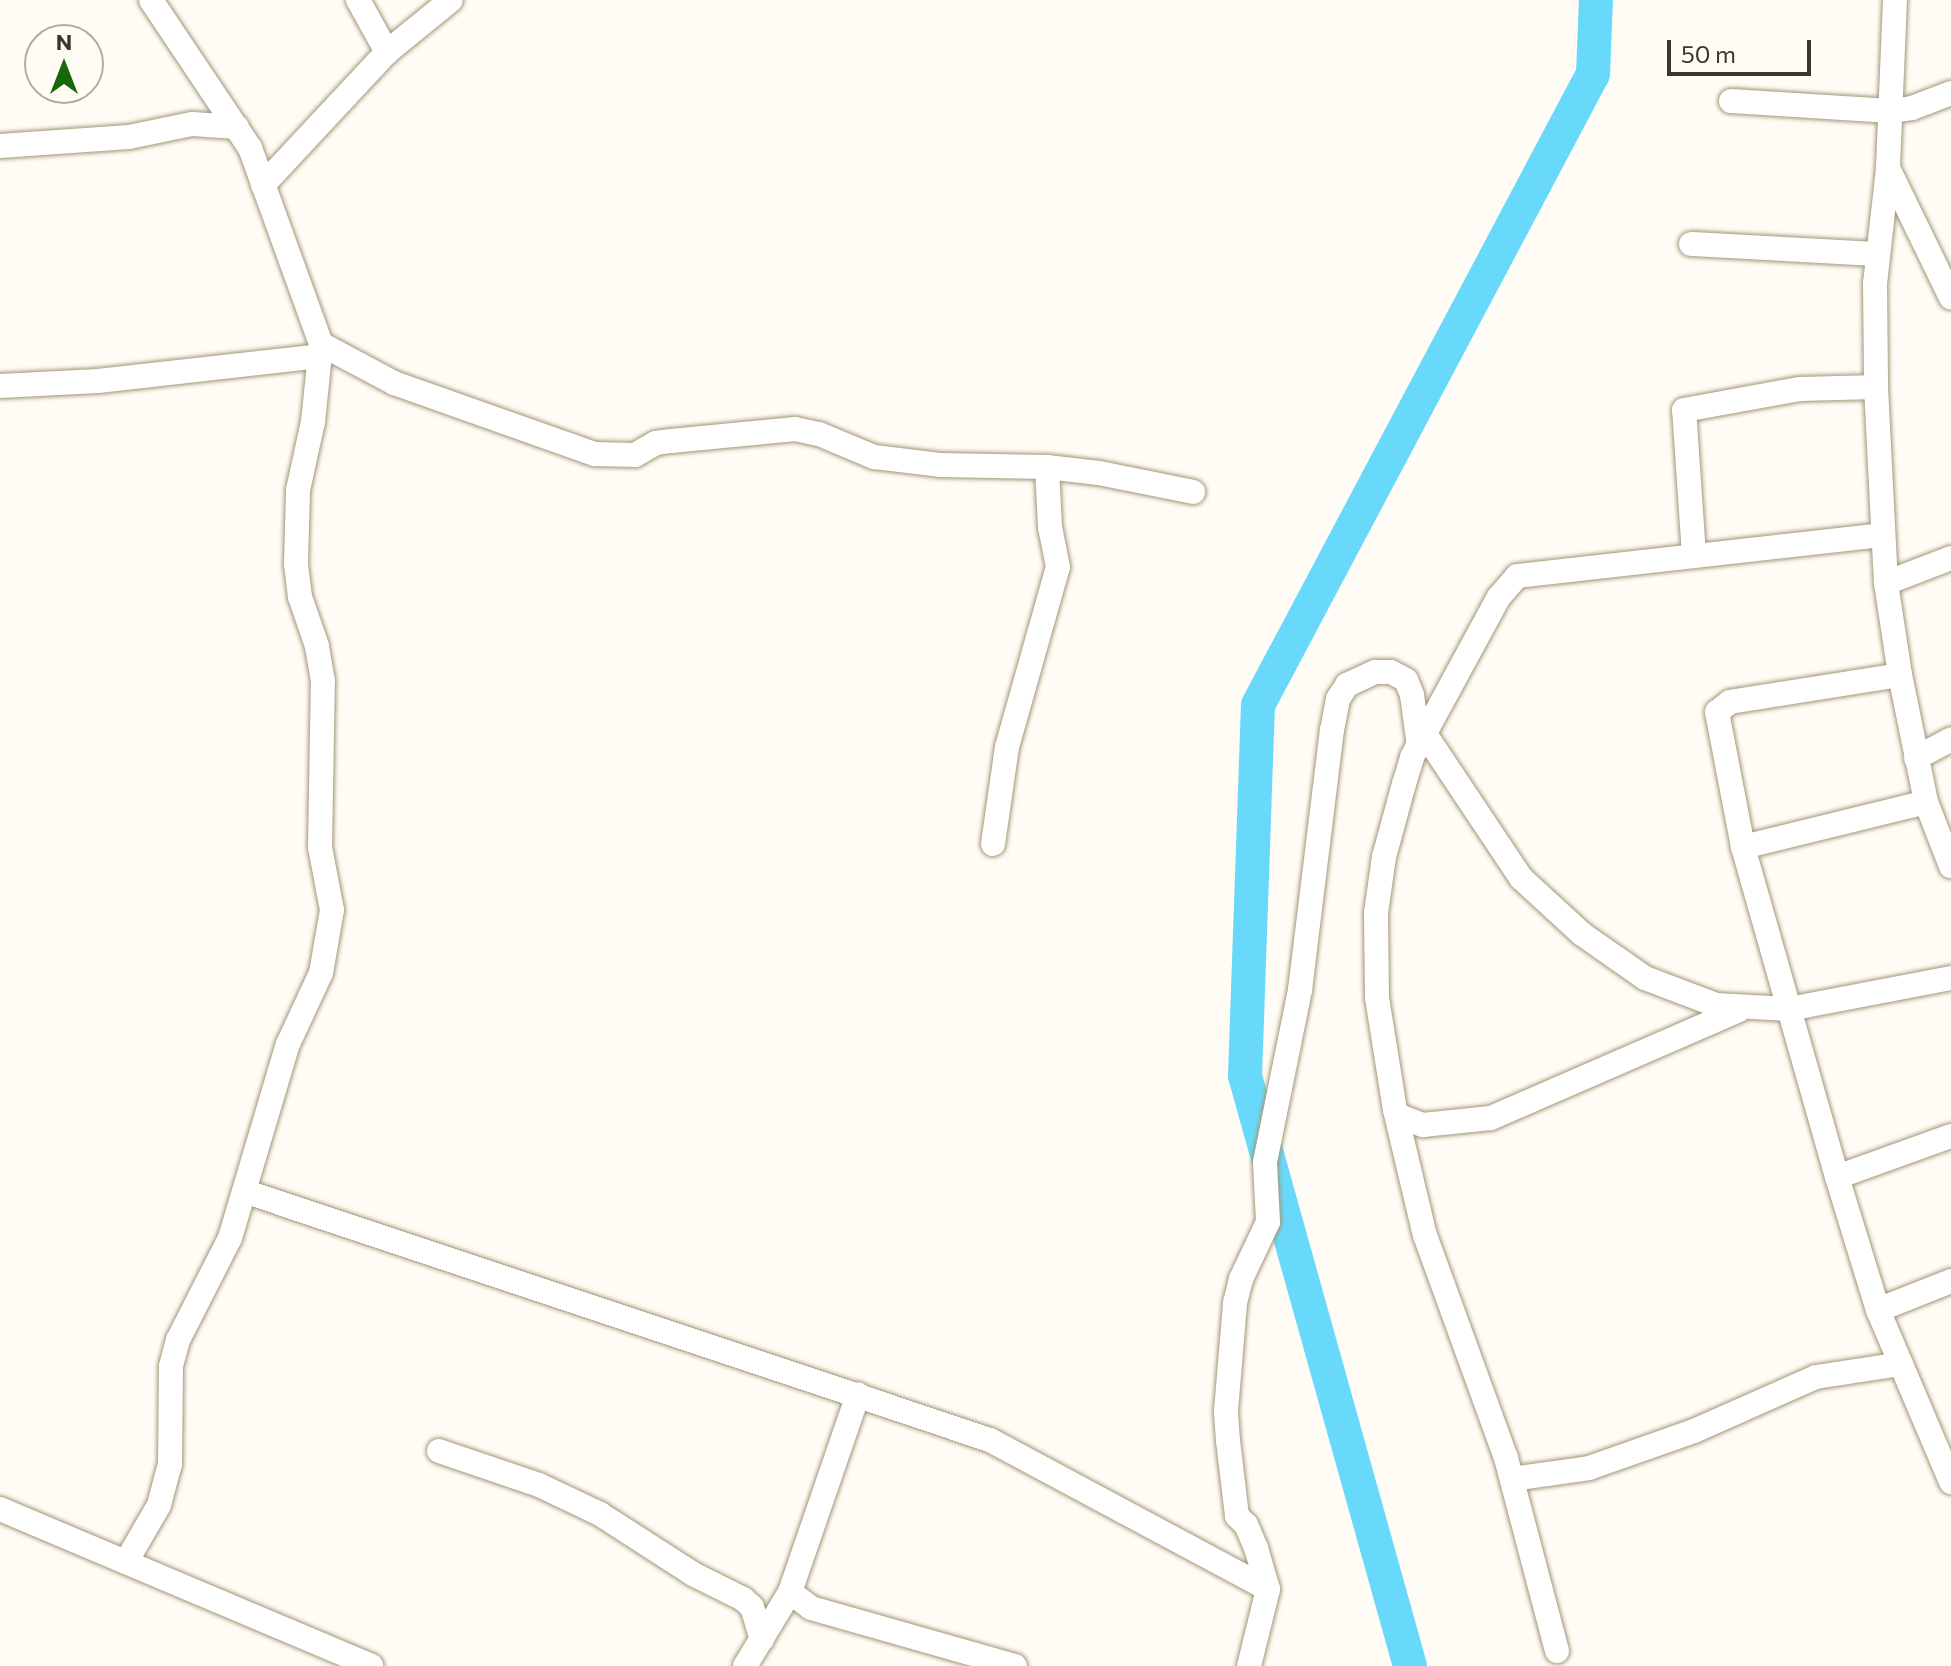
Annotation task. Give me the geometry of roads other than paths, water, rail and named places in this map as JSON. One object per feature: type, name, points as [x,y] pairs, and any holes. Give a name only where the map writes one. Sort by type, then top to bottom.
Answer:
[{"type":"street","points":[[126,1562],[159,1505],[170,1464],[171,1366],[178,1340],[230,1238],[288,1044],[317,981],[331,925],[320,847],[323,681],[317,646],[300,597],[296,563],[298,490],[313,422],[320,350],[283,229],[250,148],[151,0]]},
{"type":"street","points":[[358,0],[387,52]]},
{"type":"street","points":[[263,185],[387,52],[451,0]]},
{"type":"street","points":[[1895,0],[1888,168],[1878,254],[1876,387],[1886,583],[1900,675],[1926,802],[1951,866]]},
{"type":"street","points":[[1731,101],[1891,111],[1951,93]]},
{"type":"street","points":[[0,146],[129,137],[192,124],[237,127]]},
{"type":"street","points":[[1888,168],[1943,260],[1951,298]]},
{"type":"street","points":[[1691,244],[1878,254]]},
{"type":"street","points":[[0,386],[98,381],[320,350],[394,383],[595,454],[635,455],[656,443],[795,429],[819,434],[874,457],[940,465],[1047,467],[1099,473],[1193,492]]},
{"type":"street","points":[[1694,555],[1684,410],[1800,389],[1876,387]]},
{"type":"street","points":[[993,844],[1007,747],[1058,567],[1050,527],[1047,467]]},
{"type":"street","points":[[1557,1651],[1512,1479],[1425,1236],[1377,997],[1376,913],[1384,857],[1404,784],[1422,740],[1499,597],[1517,576],[1883,535]]},
{"type":"street","points":[[1886,583],[1951,558]]},
{"type":"street","points":[[1249,1666],[1268,1589],[1256,1548],[1246,1525],[1237,1516],[1226,1411],[1235,1303],[1241,1279],[1268,1222],[1267,1151],[1288,1061],[1305,962],[1332,730],[1338,699],[1347,685],[1375,672],[1391,672],[1406,680],[1422,740],[1521,878],[1582,934],[1645,978],[1685,997],[1716,1005],[1789,1009],[1951,978]]},
{"type":"street","points":[[1900,675],[1721,706],[1717,712],[1743,847],[1837,1177],[1878,1310],[1945,1456],[1951,1482]]},
{"type":"street","points":[[1916,758],[1951,739]]},
{"type":"street","points":[[1743,847],[1926,802]]},
{"type":"street","points":[[1399,1116],[1423,1125],[1491,1118],[1745,1007]]},
{"type":"street","points":[[1837,1177],[1951,1136]]},
{"type":"street","points":[[244,1191],[990,1440],[1268,1589]]},
{"type":"street","points":[[1878,1310],[1951,1281]]},
{"type":"street","points":[[1512,1479],[1589,1468],[1694,1431],[1816,1377],[1901,1364]]},
{"type":"street","points":[[745,1666],[790,1592],[858,1394]]},
{"type":"street","points":[[439,1451],[539,1485],[600,1514],[693,1574],[743,1599],[752,1607],[762,1640]]},
{"type":"street","points":[[0,1509],[371,1666]]},
{"type":"street","points":[[790,1592],[811,1608],[1015,1666]]},
{"type":"waterway","points":[[1410,1666],[1245,1076],[1258,705],[1593,74],[1596,0]]}]
